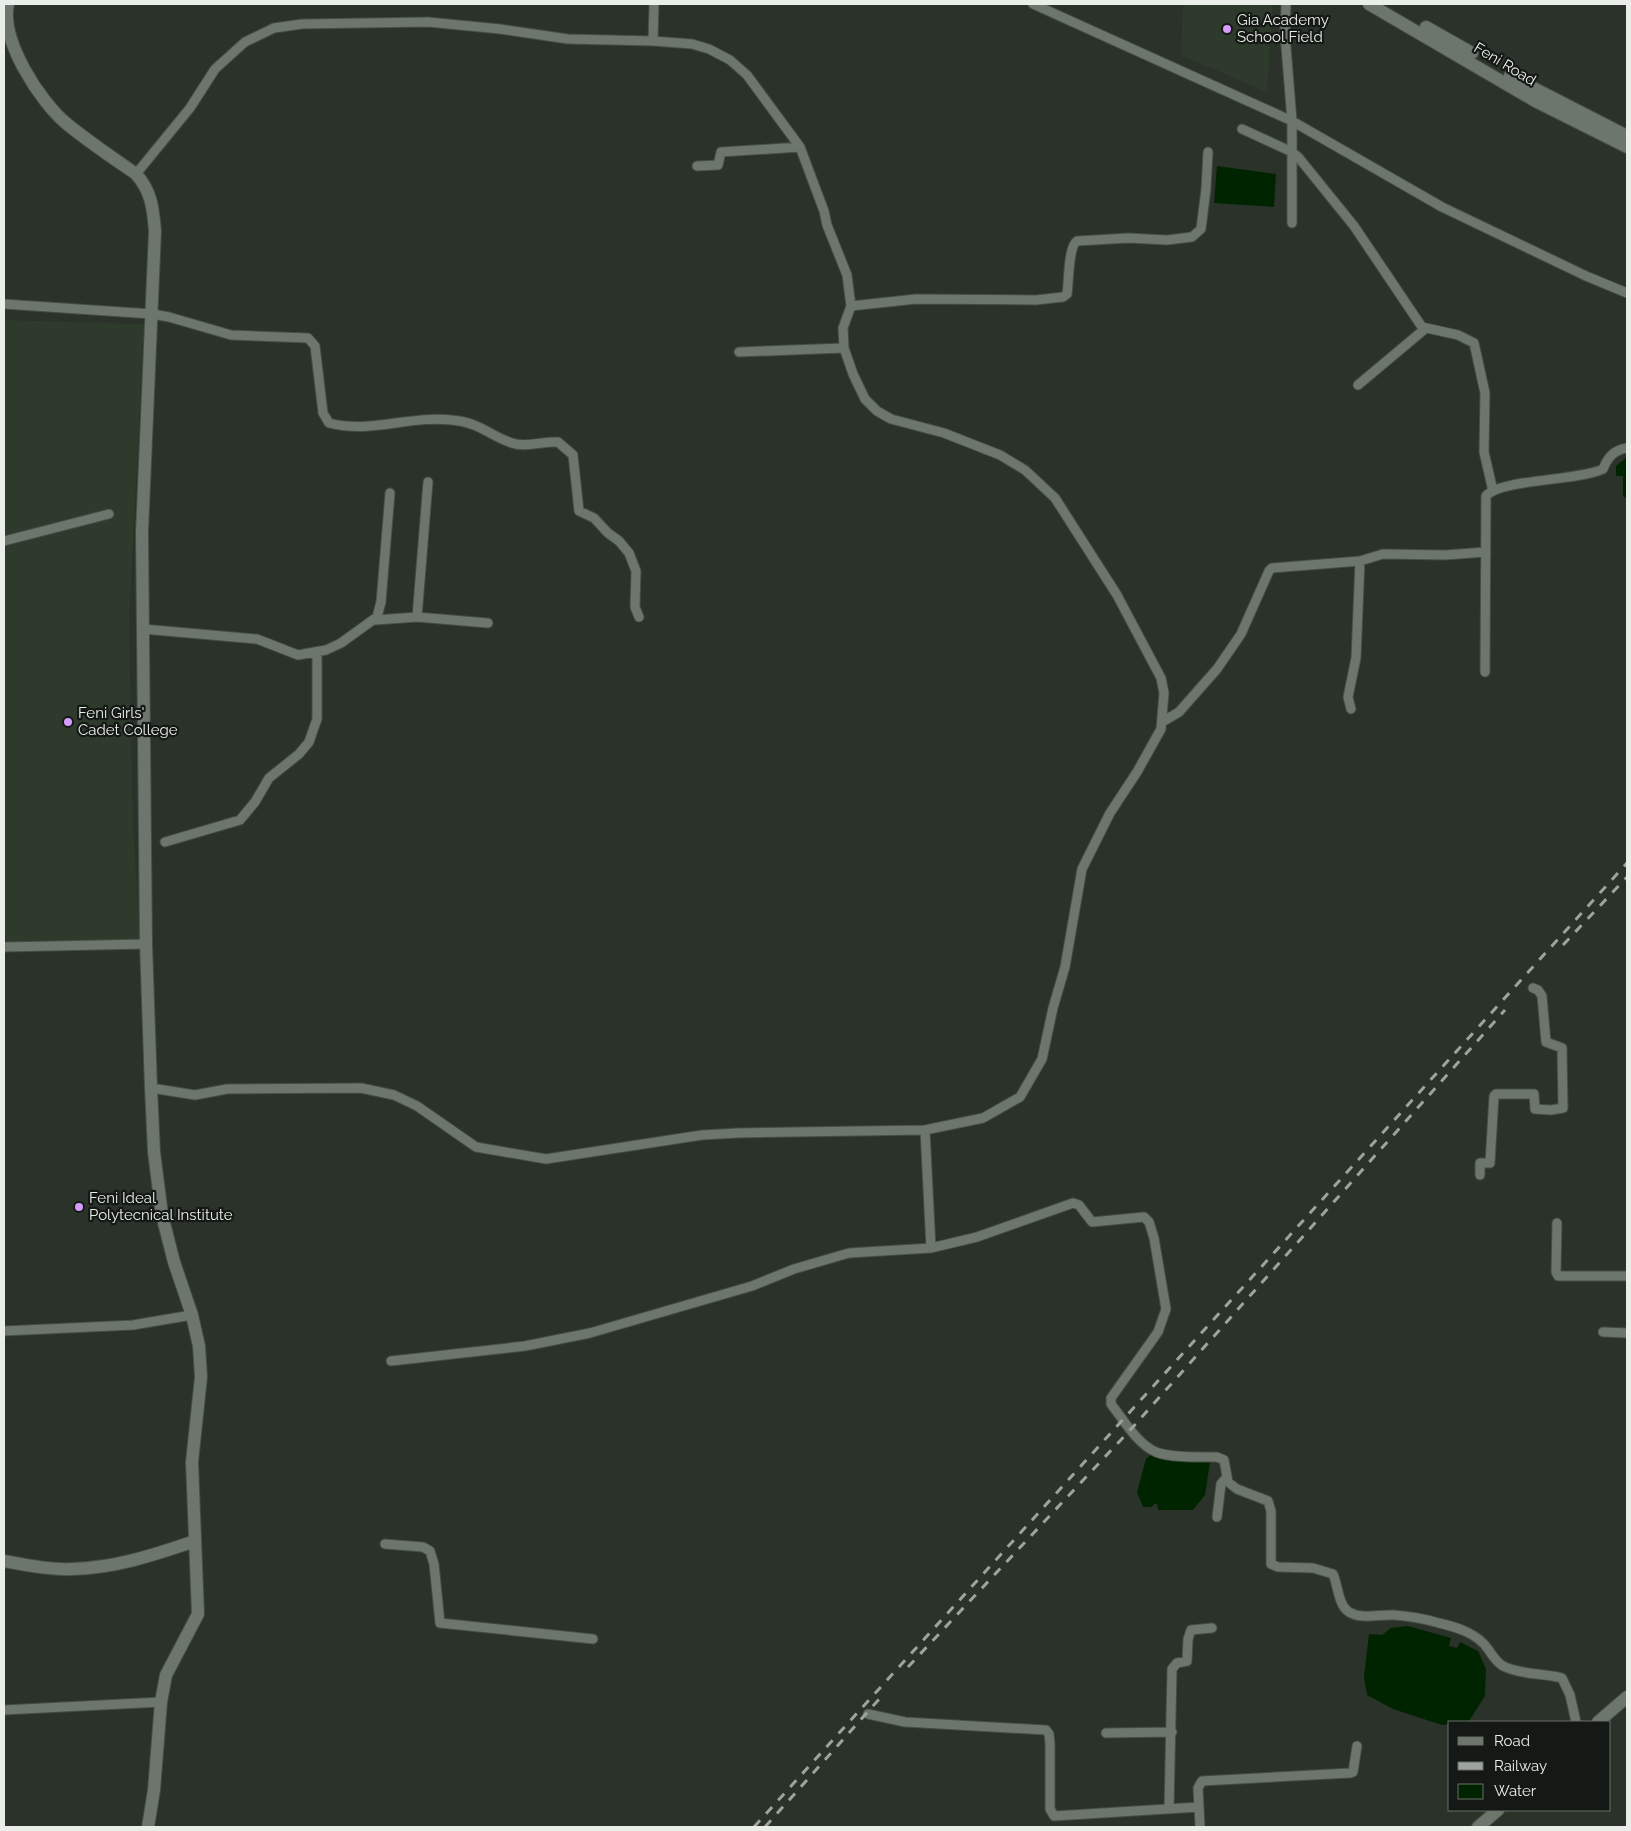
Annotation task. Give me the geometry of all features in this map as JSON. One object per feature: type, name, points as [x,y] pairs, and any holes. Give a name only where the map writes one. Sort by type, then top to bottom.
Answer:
[{"type":"main road","name":"Feni Road","points":[[1369,4],[1537,102],[1627,147]]},
{"type":"main road","points":[[1385,4],[1506,74],[1627,136]]},
{"type":"main road","points":[[6,8],[12,44],[40,94],[66,123],[136,174],[145,184],[152,200],[155,231],[142,532],[146,944],[151,1088],[154,1152],[162,1214],[174,1262],[192,1315],[201,1377],[192,1462],[198,1614],[166,1675],[161,1702],[154,1790],[148,1827]]},
{"type":"main road","points":[[4,1561],[70,1570],[141,1560],[195,1541]]},
{"type":"main road","points":[[1599,1721],[1627,1697]]},
{"type":"main road","points":[[1478,1827],[1497,1811]]},
{"type":"street","points":[[653,41],[654,4]]},
{"type":"street","points":[[1033,4],[1292,121],[1442,207],[1586,276],[1627,293]]},
{"type":"street","points":[[1286,4],[1285,34],[1292,121],[1292,223]]},
{"type":"street","points":[[136,174],[190,108],[215,70],[245,42],[274,28],[302,24],[428,22],[568,39],[653,41],[692,44],[709,49],[730,60],[747,75],[763,94],[800,147],[824,211],[827,225],[847,275],[851,306],[843,328],[844,348],[852,374],[865,399],[877,412],[891,419],[944,433],[1000,455],[1024,470],[1055,498],[1117,594],[1162,678],[1164,693],[1162,722],[1137,772],[1110,812],[1082,869],[1065,967],[1053,1008],[1042,1059],[1031,1081],[1020,1097],[982,1118],[925,1130],[720,1134],[546,1159],[476,1147],[417,1106],[394,1095],[361,1088],[228,1089],[195,1094],[151,1088]]},
{"type":"street","points":[[1242,130],[1292,152],[1354,226],[1413,316],[1426,328],[1458,335],[1474,343],[1485,392],[1484,452],[1493,491]]},
{"type":"street","points":[[698,166],[718,165],[721,152],[800,147]]},
{"type":"street","points":[[851,306],[916,298],[1036,300],[1063,296],[1066,294],[1070,274],[1071,248],[1077,241],[1128,238],[1167,240],[1192,238],[1197,234],[1201,229],[1208,152]]},
{"type":"street","points":[[4,304],[152,314],[231,335],[308,338],[315,346],[323,413],[329,423],[377,426],[430,419],[452,420],[476,425],[514,444],[558,442],[573,455],[579,510],[594,518],[608,533],[620,541],[629,553],[636,571],[635,607],[639,617]]},
{"type":"street","points":[[1358,385],[1426,328]]},
{"type":"street","points":[[740,352],[844,348]]},
{"type":"street","points":[[1485,672],[1486,552],[1484,500],[1489,492],[1535,481],[1590,475],[1603,469],[1607,458],[1614,452],[1627,448]]},
{"type":"street","points":[[417,617],[428,482]]},
{"type":"street","points":[[375,620],[381,602],[390,493]]},
{"type":"street","points":[[4,541],[109,514]]},
{"type":"street","points":[[1162,722],[1180,712],[1217,668],[1241,634],[1272,568],[1360,561],[1383,554],[1445,555],[1486,552]]},
{"type":"street","points":[[1351,709],[1348,697],[1356,658],[1360,561]]},
{"type":"street","points":[[143,629],[258,639],[298,655],[317,653],[341,643],[375,620],[417,617],[488,623]]},
{"type":"street","points":[[165,842],[240,820],[256,802],[269,778],[299,754],[309,742],[317,719],[317,653]]},
{"type":"street","points":[[4,947],[146,944]]},
{"type":"street","points":[[1480,1175],[1480,1163],[1490,1163],[1494,1096],[1496,1094],[1534,1094],[1535,1109],[1552,1110],[1563,1108],[1562,1048],[1546,1042],[1542,996],[1533,988]]},
{"type":"street","points":[[925,1130],[931,1248]]},
{"type":"street","points":[[391,1361],[525,1346],[590,1334],[752,1286],[794,1269],[849,1253],[931,1248],[977,1237],[1073,1203],[1079,1205],[1092,1222],[1144,1218],[1149,1222],[1154,1238],[1166,1309],[1158,1332],[1114,1391],[1111,1404],[1146,1446],[1157,1452],[1217,1457],[1224,1460],[1228,1482],[1237,1489],[1268,1501],[1270,1511],[1271,1564],[1278,1567],[1314,1568],[1333,1574],[1344,1608],[1360,1616],[1394,1615],[1437,1622],[1464,1630],[1488,1649],[1491,1657],[1502,1666],[1562,1678],[1570,1695],[1576,1721]]},
{"type":"street","points":[[1557,1223],[1556,1272],[1558,1276],[1627,1276]]},
{"type":"street","points":[[4,1331],[133,1325],[192,1315]]},
{"type":"street","points":[[1603,1332],[1627,1333]]},
{"type":"street","points":[[1217,1517],[1221,1484],[1227,1477]]},
{"type":"street","points":[[385,1544],[423,1547],[430,1551],[434,1564],[440,1622],[593,1639]]},
{"type":"street","points":[[1169,1809],[1172,1669],[1177,1662],[1187,1661],[1188,1639],[1191,1630],[1212,1628]]},
{"type":"street","points":[[4,1710],[161,1702]]},
{"type":"street","points":[[868,1714],[905,1722],[1048,1731],[1050,1744],[1050,1809],[1054,1816],[1199,1807]]},
{"type":"street","points":[[1106,1733],[1172,1732]]},
{"type":"street","points":[[1200,1827],[1198,1788],[1202,1780],[1350,1773],[1354,1772],[1357,1746]]},
{"type":"shaded area","name":"Gia Academy School Field","points":[[1183,4],[1273,4],[1267,92],[1181,55]]},
{"type":"shaded area","name":"Feni Girls' Cadet College","points":[[4,320],[144,324],[129,623],[133,821],[140,941],[4,945]]},
{"type":"water","points":[[1217,166],[1276,174],[1274,207],[1214,203]]},
{"type":"water","points":[[1627,457],[1627,499],[1623,496],[1623,476],[1616,476],[1616,466]]},
{"type":"water","points":[[1152,1454],[1210,1462],[1205,1495],[1193,1510],[1158,1510],[1157,1504],[1154,1504],[1152,1507],[1143,1507],[1137,1492],[1146,1459]]},
{"type":"water","points":[[1408,1626],[1451,1638],[1449,1646],[1457,1648],[1460,1642],[1478,1651],[1486,1669],[1485,1696],[1469,1721],[1448,1721],[1448,1724],[1442,1725],[1393,1709],[1367,1695],[1364,1677],[1369,1634],[1382,1635],[1391,1628]]},
{"type":"railway","points":[[754,1827],[1627,863]]},
{"type":"railway","points":[[1563,945],[1627,877]]},
{"type":"railway","points":[[908,1667],[1132,1428],[1505,1010]]},
{"type":"railway","points":[[765,1827],[881,1697]]},
{"type":"place","name":"Gia Academy School Field","points":[[1227,29]]},
{"type":"place","name":"Feni Girls' Cadet College","points":[[68,722]]},
{"type":"place","name":"Feni Ideal Polytecnical Institute","points":[[79,1207]]}]
